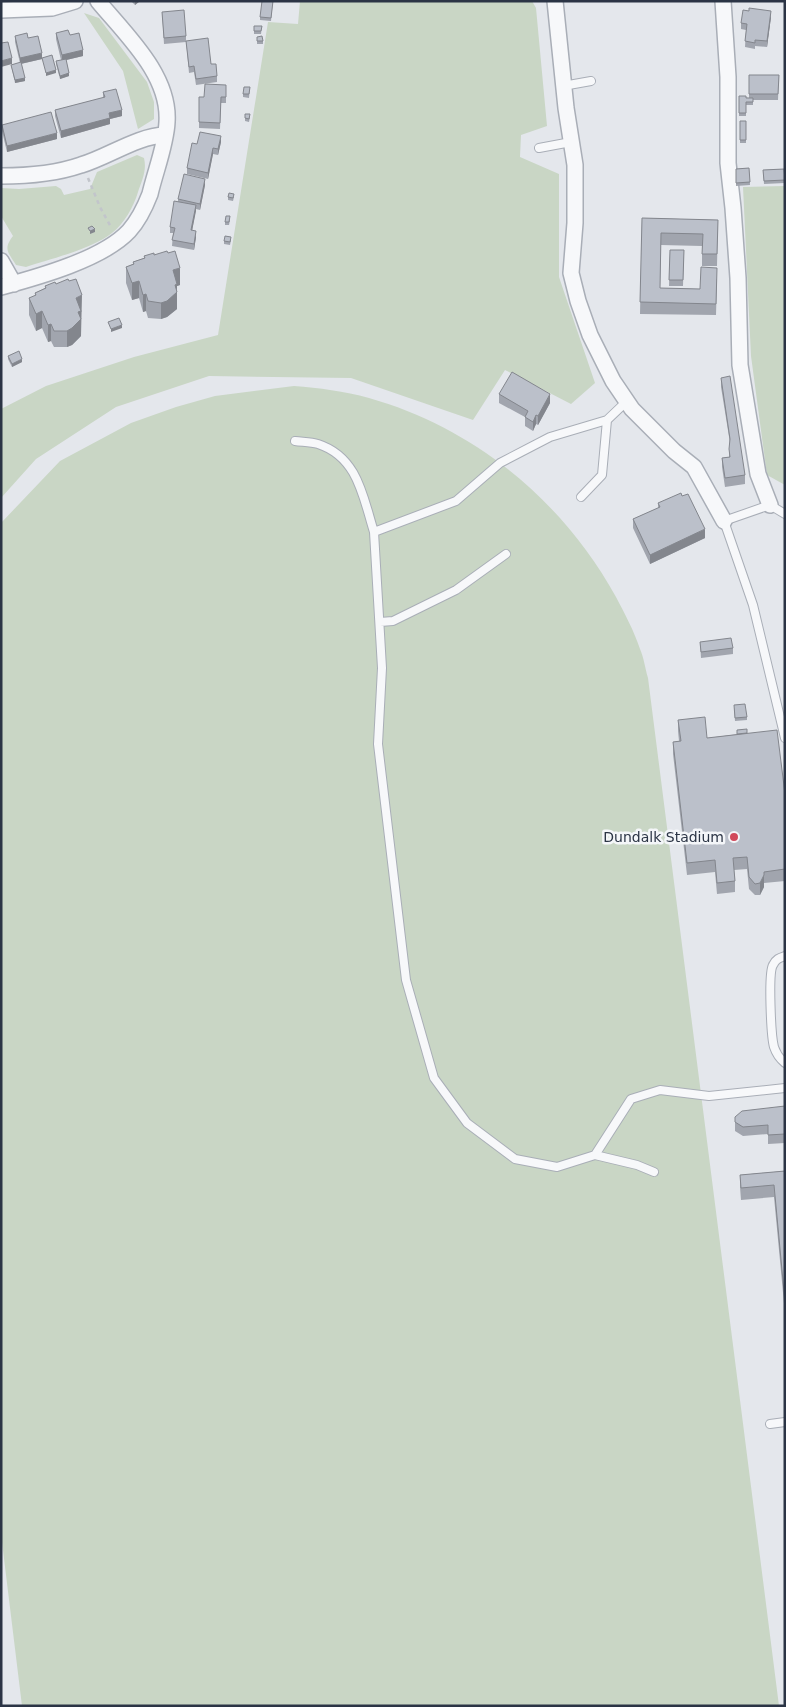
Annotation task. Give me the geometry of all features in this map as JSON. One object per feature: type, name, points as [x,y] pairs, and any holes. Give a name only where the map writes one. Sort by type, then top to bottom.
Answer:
[{"type":"street","points":[[1,10],[52,8],[75,1]]},
{"type":"street","points":[[1,261],[7,285],[34,278],[91,256],[119,240],[129,230],[145,205],[165,136],[167,123],[166,101],[156,77],[127,33],[98,1]]},
{"type":"street","points":[[723,1],[728,77],[728,163],[738,278],[740,365],[758,474],[770,505]]},
{"type":"street","points":[[554,2],[563,86],[576,166],[575,223],[571,273],[578,301],[590,335],[613,381],[632,409],[674,451],[694,467],[724,521]]},
{"type":"street","points":[[1,176],[34,176],[56,172],[82,165],[157,136],[165,136]]},
{"type":"lane","points":[[563,86],[591,81]]},
{"type":"lane","points":[[539,148],[571,142]]},
{"type":"lane","points":[[374,532],[456,500],[500,464],[550,437],[607,420],[627,402]]},
{"type":"lane","points":[[581,497],[602,475],[607,420]]},
{"type":"lane","points":[[295,441],[318,444],[344,458],[358,479],[374,532],[382,668],[378,744],[406,980],[434,1078],[467,1123],[515,1159],[557,1167],[595,1155],[637,1165],[654,1172]]},
{"type":"lane","points":[[785,514],[770,505],[724,521],[753,605],[785,738]]},
{"type":"lane","points":[[380,622],[393,621],[456,590],[506,554]]},
{"type":"lane","points":[[785,956],[778,958],[773,965],[770,978],[774,1046],[780,1059],[785,1063]]},
{"type":"lane","points":[[595,1155],[631,1099],[660,1090],[709,1096],[785,1088]]},
{"type":"lane","points":[[770,1424],[785,1422]]},
{"type":"path","points":[[82,165],[100,207],[119,240]]},
{"type":"green space","points":[[300,1],[532,1],[536,8],[547,126],[521,135],[520,157],[559,174],[559,277],[595,383],[571,404],[505,370],[473,420],[351,378],[209,376],[116,407],[36,459],[1,498],[1,409],[46,386],[134,357],[218,335],[268,22],[298,24]]},
{"type":"green space","points":[[84,13],[99,18],[147,82],[154,102],[154,119],[138,129],[123,71]]},
{"type":"green space","points":[[137,155],[144,158],[144,175],[131,209],[112,233],[94,244],[70,253],[26,267],[16,265],[7,247],[13,236],[1,216],[1,188],[19,189],[56,186],[61,189],[64,195],[90,189],[97,172]]},
{"type":"green space","points":[[785,186],[785,485],[767,475],[751,356],[743,187]]},
{"type":"green space","points":[[294,386],[350,393],[408,411],[445,428],[480,449],[512,473],[543,500],[595,562],[623,610],[641,652],[648,678],[779,1706],[22,1706],[1,1534],[1,523],[60,461],[131,423],[215,396]]},
{"type":"building","points":[[262,1],[273,1],[271,18],[260,17]]},
{"type":"building","points":[[749,8],[771,11],[767,41],[755,40],[755,43],[745,41],[747,24],[741,23],[743,10],[749,11]]},
{"type":"building","points":[[184,10],[186,36],[164,38],[162,12]]},
{"type":"building","points":[[254,26],[262,26],[261,31],[254,31]]},
{"type":"building","points":[[68,30],[70,35],[79,33],[83,50],[62,55],[56,33]]},
{"type":"building","points":[[27,33],[28,38],[38,36],[42,53],[20,58],[15,36]]},
{"type":"building","points":[[262,36],[263,41],[257,41],[257,37]]},
{"type":"building","points":[[208,38],[211,64],[216,64],[217,76],[196,79],[194,66],[189,67],[186,41]]},
{"type":"building","points":[[8,42],[12,58],[1,61],[1,43]]},
{"type":"building","points":[[52,55],[56,70],[46,73],[42,58]]},
{"type":"building","points":[[66,59],[69,73],[60,76],[56,61]]},
{"type":"building","points":[[21,62],[25,78],[15,80],[11,65]]},
{"type":"building","points":[[749,75],[779,75],[778,94],[749,94]]},
{"type":"building","points":[[205,84],[226,85],[226,97],[221,97],[220,123],[199,122],[199,97],[204,97]]},
{"type":"building","points":[[244,87],[250,87],[249,94],[243,94]]},
{"type":"building","points":[[116,89],[122,110],[109,113],[110,118],[61,131],[55,110],[105,97],[103,92]]},
{"type":"building","points":[[739,96],[753,98],[753,102],[746,102],[746,113],[739,113]]},
{"type":"building","points":[[51,112],[57,133],[7,146],[2,125]]},
{"type":"building","points":[[245,114],[250,114],[249,119],[245,118]]},
{"type":"building","points":[[740,121],[746,121],[746,140],[740,140]]},
{"type":"building","points":[[200,132],[221,136],[218,149],[213,148],[208,173],[187,168],[192,143],[197,144]]},
{"type":"building","points":[[749,168],[750,182],[736,183],[736,169]]},
{"type":"building","points":[[784,169],[785,180],[764,181],[763,170]]},
{"type":"building","points":[[184,174],[205,179],[200,204],[178,199]]},
{"type":"building","points":[[229,193],[234,194],[233,198],[228,197]]},
{"type":"building","points":[[174,201],[196,205],[191,230],[196,231],[194,244],[172,240],[175,228],[170,227]]},
{"type":"building","points":[[226,216],[230,216],[229,222],[225,222]]},
{"type":"building","points":[[642,218],[718,220],[717,254],[702,254],[703,234],[661,233],[660,288],[700,289],[701,267],[717,268],[716,304],[640,302]]},
{"type":"building","points":[[92,226],[95,229],[90,231],[88,228]]},
{"type":"building","points":[[225,236],[231,237],[230,242],[224,241]]},
{"type":"building","points":[[670,250],[684,250],[683,280],[669,280]]},
{"type":"building","points":[[167,251],[168,253],[175,251],[180,268],[173,270],[177,292],[167,301],[161,303],[148,301],[146,294],[143,295],[139,281],[132,283],[126,267],[134,264],[133,262],[145,258],[144,256]]},
{"type":"building","points":[[68,279],[69,281],[76,279],[82,295],[76,298],[81,311],[78,312],[81,319],[67,331],[54,331],[51,324],[48,325],[42,311],[36,314],[29,298],[46,288],[45,286]]},
{"type":"building","points":[[119,318],[122,325],[111,329],[108,322]]},
{"type":"building","points":[[19,351],[22,359],[12,364],[8,356]]},
{"type":"building","points":[[512,372],[550,394],[533,422],[525,417],[528,411],[499,394]]},
{"type":"building","points":[[730,376],[745,475],[725,478],[722,458],[730,457],[730,439],[721,378]]},
{"type":"building","points":[[681,493],[682,496],[688,494],[705,529],[650,555],[633,519],[660,507],[658,503]]},
{"type":"building","points":[[731,638],[733,648],[701,652],[700,642]]},
{"type":"building","points":[[745,704],[747,717],[735,718],[734,705]]},
{"type":"building","name":"Dundalk Stadium","points":[[705,717],[707,738],[777,730],[785,794],[785,869],[764,872],[760,883],[755,884],[749,877],[747,857],[733,858],[735,881],[717,883],[715,860],[687,863],[673,742],[681,741],[678,720]]},
{"type":"building","points":[[747,729],[747,733],[737,734],[737,730]]},
{"type":"building","points":[[785,1106],[785,1134],[768,1135],[768,1125],[743,1127],[735,1122],[735,1117],[742,1111]]},
{"type":"building","points":[[785,1171],[785,1302],[774,1185],[741,1188],[740,1175]]},
{"type":"place","name":"Dundalk Stadium","points":[[734,837]]}]
